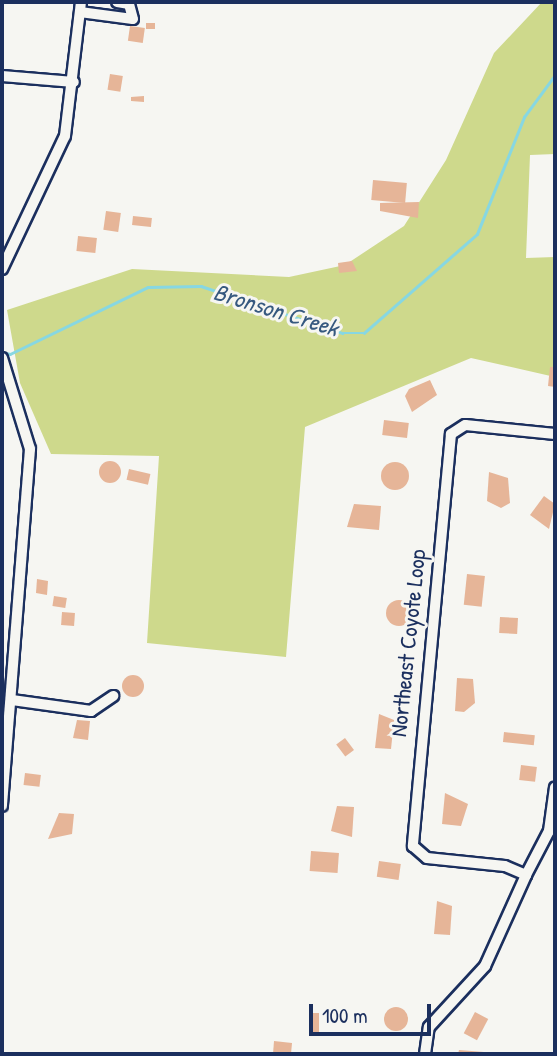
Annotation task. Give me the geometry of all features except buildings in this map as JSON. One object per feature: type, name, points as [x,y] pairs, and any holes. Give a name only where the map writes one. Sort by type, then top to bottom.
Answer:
[{"type":"street","points":[[2,270],[61,149],[74,82],[81,7],[133,19],[132,4],[117,2]]},
{"type":"street","points":[[2,76],[74,82]]},
{"type":"street","points":[[2,358],[30,449],[7,680],[12,699],[2,806]]},
{"type":"street","name":"Northeast Coyote Loop","points":[[526,875],[505,866],[428,858],[413,846],[411,829],[451,434],[465,425],[555,434]]},
{"type":"street","points":[[12,699],[90,711],[113,696]]},
{"type":"street","points":[[425,1054],[429,1027],[485,966],[551,825],[555,787]]},
{"type":"green space","points":[[542,2],[555,2],[555,154],[530,155],[526,258],[555,257],[555,377],[471,358],[305,427],[286,657],[147,643],[159,456],[51,454],[20,383],[7,310],[132,269],[289,277],[345,265],[404,226],[446,160],[494,53]]},
{"type":"waterway","name":"Bronson Creek","points":[[2,352],[10,354],[148,287],[201,286],[342,333],[364,333],[477,234],[524,117],[555,75]]}]
